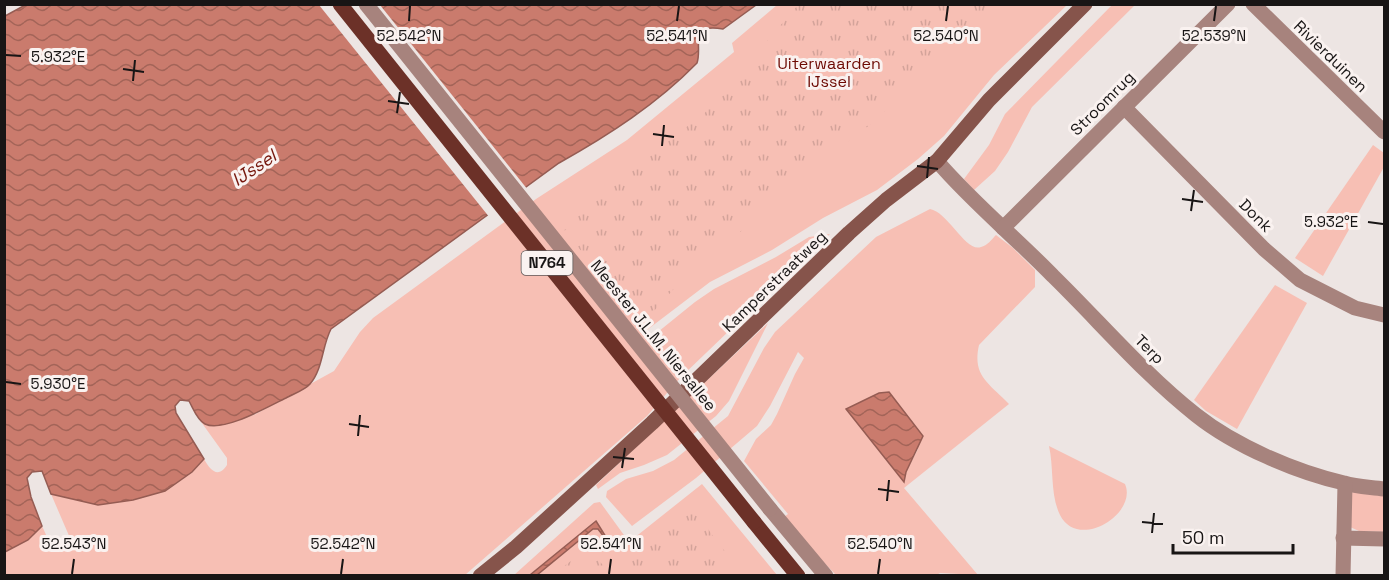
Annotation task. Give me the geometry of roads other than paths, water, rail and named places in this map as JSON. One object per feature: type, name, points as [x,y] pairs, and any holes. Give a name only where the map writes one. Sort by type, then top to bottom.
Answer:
[{"type":"main road","name":"N764","points":[[340,4],[798,576]]},
{"type":"main road","name":"Kamperstraatweg","points":[[480,576],[516,547],[652,423],[886,200],[937,161],[989,100],[1085,4]]},
{"type":"street","name":"Meester J.L.M. Niersallee","points":[[366,4],[826,576]]},
{"type":"street","name":"Stroomrug","points":[[1004,228],[1228,4]]},
{"type":"street","name":"Rivierduinen","points":[[1253,4],[1384,132]]},
{"type":"street","name":"Donk","points":[[1124,107],[1264,249],[1300,280],[1355,308],[1384,315]]},
{"type":"street","name":"Terp","points":[[937,161],[956,183],[1163,387],[1198,417],[1248,447],[1290,466],[1345,484],[1384,489]]},
{"type":"street","points":[[1343,576],[1345,484]]},
{"type":"street","points":[[1343,538],[1384,539]]},
{"type":"water","name":"IJssel","points":[[27,4],[756,5],[723,29],[712,28],[701,32],[697,63],[649,105],[614,130],[559,163],[331,329],[318,371],[305,388],[234,422],[213,426],[205,424],[197,417],[189,401],[180,400],[175,406],[176,413],[204,459],[192,472],[165,491],[133,500],[98,505],[51,494],[42,471],[32,472],[27,478],[31,497],[42,526],[28,540],[5,552],[5,16]]},
{"type":"water","points":[[889,392],[923,436],[906,472],[904,482],[846,409],[879,393]]},
{"type":"water","points":[[596,521],[606,537],[598,529],[593,529],[537,575],[530,575]]},
{"type":"park label","name":"Uiterwaarden IJssel","points":[[829,72]]}]
